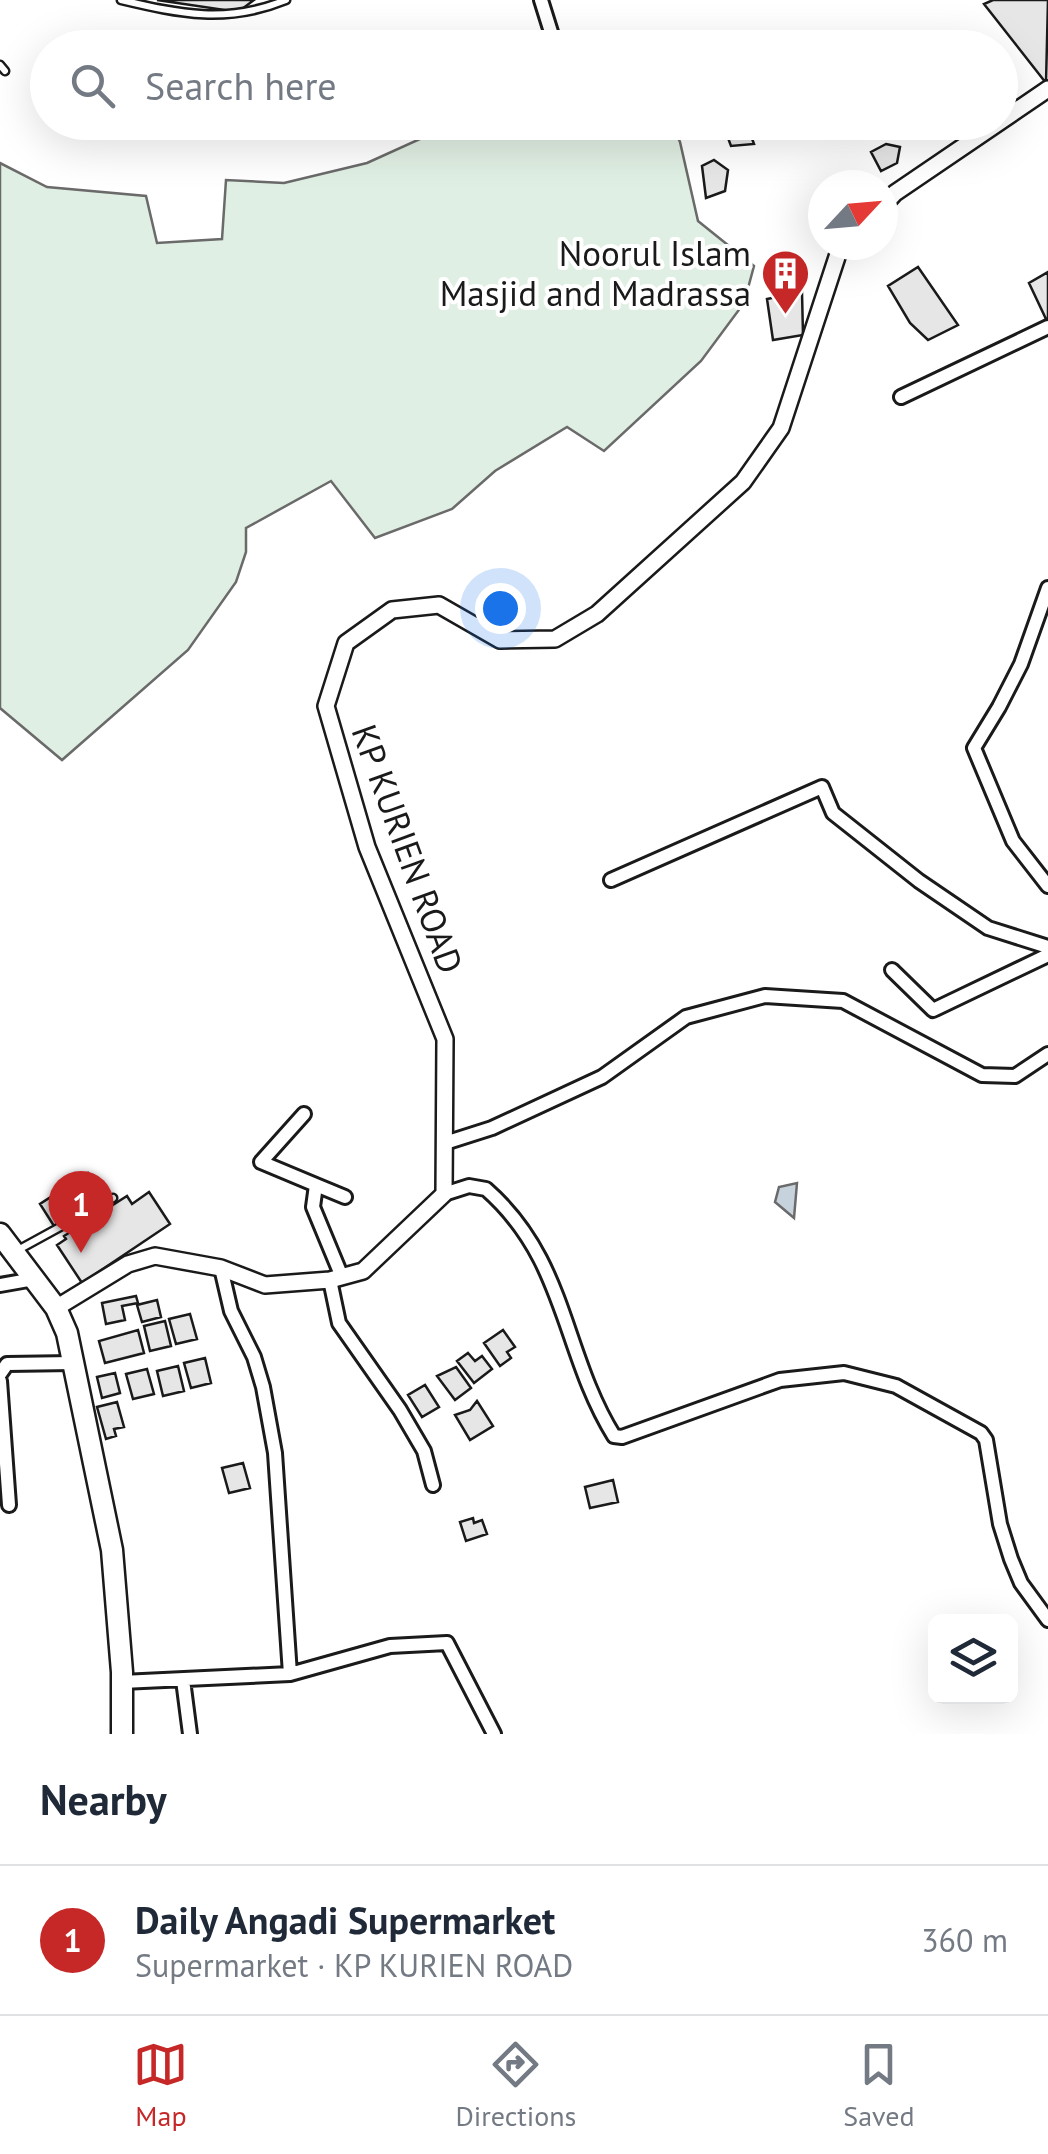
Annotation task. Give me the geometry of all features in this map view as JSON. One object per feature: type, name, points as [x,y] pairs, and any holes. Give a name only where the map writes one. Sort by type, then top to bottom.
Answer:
[{"type":"main road","points":[[0,1234],[56,1308],[67,1334],[112,1550],[122,1734]]},
{"type":"street","points":[[541,0],[550,30]]},
{"type":"street","points":[[1018,109],[1048,89]]},
{"type":"street","points":[[898,191],[973,140]]},
{"type":"street","name":"KP KURIEN ROAD","points":[[444,1194],[444,1039],[367,847],[326,706],[346,643],[392,610],[438,604],[500,640],[555,638],[597,614],[743,482],[780,428],[836,260]]},
{"type":"street","points":[[902,396],[1048,327]]},
{"type":"street","points":[[1048,588],[1021,664],[974,748],[1012,841],[1048,886]]},
{"type":"street","points":[[611,880],[822,788],[833,813],[919,881],[988,928],[1048,947]]},
{"type":"street","points":[[892,970],[933,1010],[1048,955]]},
{"type":"street","points":[[445,1143],[492,1128],[602,1077],[686,1017],[765,996],[843,1001],[982,1075],[1016,1076],[1048,1054]]},
{"type":"street","points":[[304,1114],[261,1162],[344,1197]]},
{"type":"street","points":[[316,1186],[313,1207],[336,1279],[339,1323],[424,1451],[433,1485]]},
{"type":"street","points":[[56,1308],[128,1264],[154,1256],[221,1268],[265,1285],[336,1279],[363,1271],[444,1194],[469,1186],[486,1189],[536,1247],[614,1436],[622,1437],[684,1416],[758,1386],[828,1373],[844,1373],[896,1386],[981,1433],[988,1445],[993,1490],[1011,1559],[1021,1583],[1048,1620]]},
{"type":"street","points":[[221,1268],[231,1312],[258,1372],[275,1452],[290,1674]]},
{"type":"street","points":[[0,1285],[34,1279]]},
{"type":"street","points":[[9,1506],[0,1378],[7,1364],[73,1362]]},
{"type":"street","points":[[122,1682],[290,1674],[390,1646],[447,1642],[494,1734]]},
{"type":"street","points":[[183,1680],[190,1734]]},
{"type":"lane","points":[[120,0],[189,16],[263,10],[284,0]]},
{"type":"lane","points":[[14,1252],[113,1198]]},
{"type":"green space","points":[[418,140],[679,140],[698,221],[754,266],[744,303],[701,361],[604,451],[567,427],[495,471],[452,509],[375,538],[331,481],[246,528],[246,552],[236,582],[188,650],[62,760],[0,708],[0,163],[47,187],[146,196],[157,243],[222,239],[226,180],[284,183],[367,163]]},
{"type":"shaded area","points":[[797,1183],[794,1218],[775,1202],[779,1187]]},
{"type":"building","points":[[157,0],[254,0],[238,12]]},
{"type":"building","points":[[993,0],[1048,0],[1046,83],[1018,47],[1018,30],[1004,30],[984,4]]},
{"type":"building","points":[[729,140],[753,140],[754,144],[731,146]]},
{"type":"building","points":[[886,144],[900,147],[897,163],[883,170],[871,152]]},
{"type":"building","points":[[714,160],[728,170],[725,191],[706,198],[702,166]]},
{"type":"building","points":[[918,267],[958,325],[928,340],[910,323],[888,286]]},
{"type":"building","points":[[1048,272],[1048,318],[1046,319],[1029,283]]},
{"type":"building","name":"Noorul Islam Masjid and Madrassa","points":[[802,292],[803,335],[773,340],[767,299]]},
{"type":"building","points":[[88,1173],[102,1195],[54,1226],[40,1204]]},
{"type":"building","points":[[149,1192],[170,1224],[82,1283],[57,1245],[66,1239],[64,1236],[127,1196],[132,1204]]},
{"type":"building","points":[[136,1296],[138,1303],[122,1306],[125,1320],[106,1324],[102,1303]]},
{"type":"building","points":[[157,1300],[161,1317],[142,1322],[137,1305]]},
{"type":"building","points":[[190,1314],[197,1339],[176,1344],[169,1319]]},
{"type":"building","points":[[165,1321],[171,1346],[150,1351],[144,1326]]},
{"type":"building","points":[[138,1330],[144,1353],[105,1363],[99,1341]]},
{"type":"building","points":[[503,1330],[515,1347],[507,1352],[511,1358],[500,1366],[484,1343]]},
{"type":"building","points":[[468,1353],[475,1361],[482,1356],[492,1369],[474,1383],[457,1361]]},
{"type":"building","points":[[205,1358],[211,1383],[191,1388],[184,1363]]},
{"type":"building","points":[[178,1366],[184,1391],[163,1396],[157,1371]]},
{"type":"building","points":[[456,1367],[471,1388],[455,1400],[437,1376]]},
{"type":"building","points":[[147,1369],[154,1394],[133,1399],[126,1374]]},
{"type":"building","points":[[115,1373],[120,1393],[102,1398],[97,1377]]},
{"type":"building","points":[[425,1385],[439,1407],[422,1417],[408,1395]]},
{"type":"building","points":[[477,1401],[493,1426],[470,1440],[455,1415],[470,1410]]},
{"type":"building","points":[[117,1402],[124,1427],[114,1429],[116,1436],[106,1439],[97,1407]]},
{"type":"building","points":[[243,1463],[250,1488],[229,1493],[222,1468]]},
{"type":"building","points":[[613,1480],[618,1502],[590,1508],[585,1487]]},
{"type":"building","points":[[473,1518],[474,1523],[482,1520],[487,1534],[466,1541],[460,1522]]},
{"type":"place","name":"Noorul Islam Masjid and Madrassa","points":[[786,316]]},
{"type":"place","name":"Daily Angadi Supermarket","points":[[81,1253]]}]
